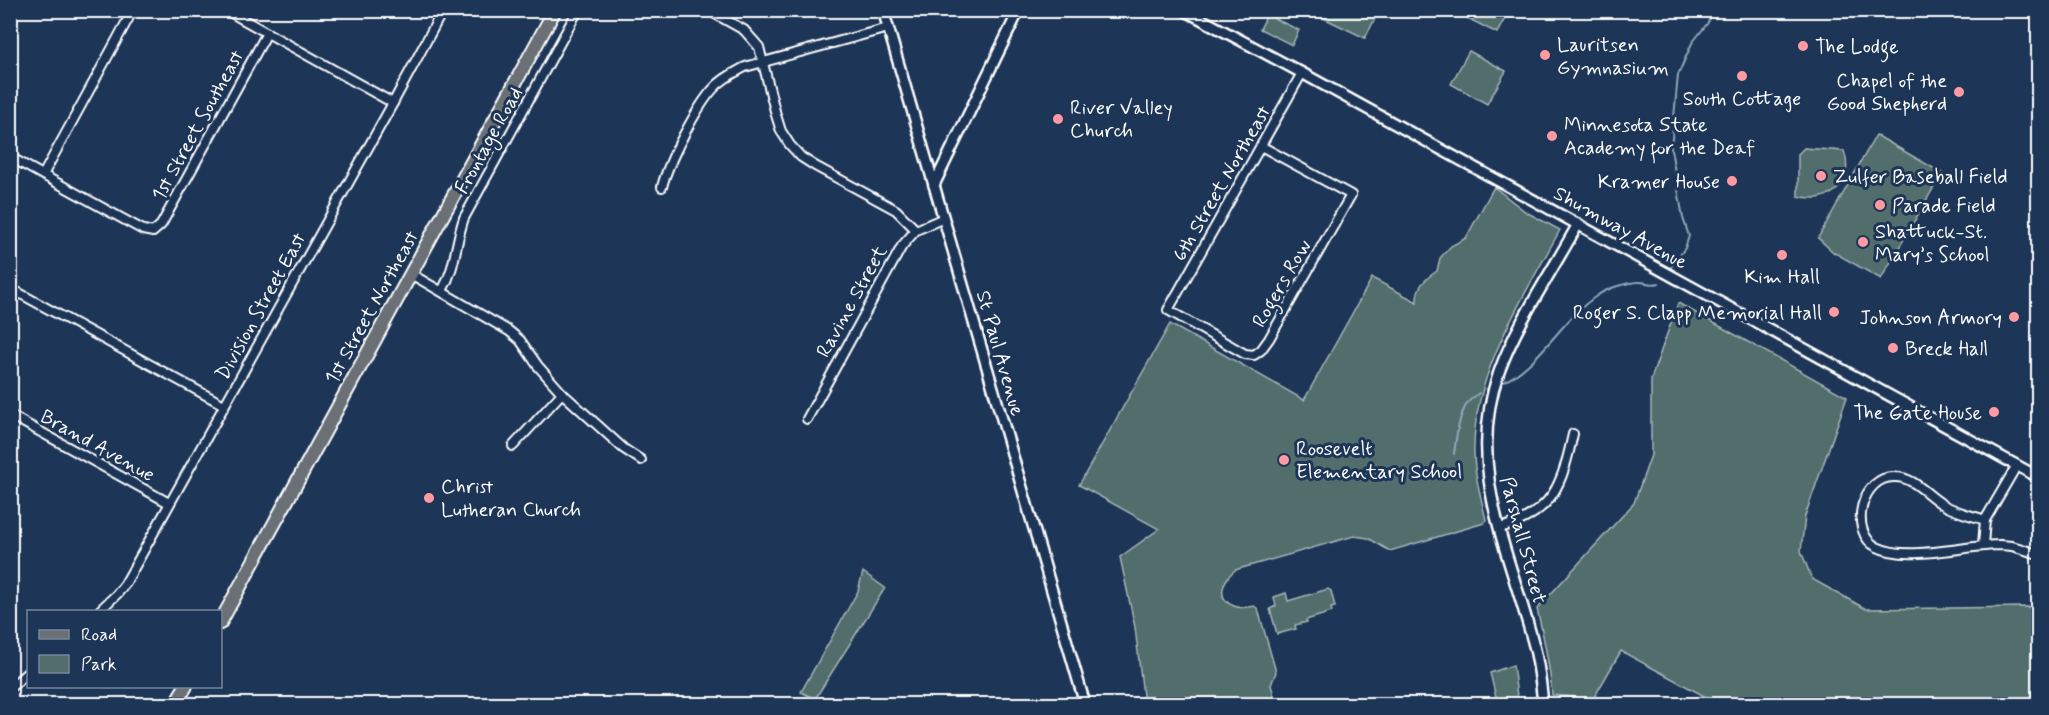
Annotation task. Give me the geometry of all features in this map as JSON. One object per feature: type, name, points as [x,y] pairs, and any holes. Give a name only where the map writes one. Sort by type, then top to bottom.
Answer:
[{"type":"main road","name":"1st Street Northeast","points":[[222,619],[555,10]]},
{"type":"main road","points":[[175,705],[185,688]]},
{"type":"street","points":[[10,157],[43,175],[134,10]]},
{"type":"street","points":[[226,10],[393,103]]},
{"type":"street","name":"Division Street East","points":[[100,610],[125,584],[443,10]]},
{"type":"street","name":"Frontage Road","points":[[442,291],[454,265],[464,218],[578,10]]},
{"type":"street","points":[[708,10],[750,35],[759,47],[781,131],[801,157],[896,210],[916,230]]},
{"type":"street","name":"St Paul Avenue","points":[[882,10],[1085,705]]},
{"type":"street","points":[[934,184],[1019,10]]},
{"type":"street","name":"Shumway Avenue","points":[[1184,10],[1197,14],[2038,477]]},
{"type":"street","points":[[662,187],[666,172],[704,99],[729,75],[745,67],[888,28]]},
{"type":"street","name":"1st Street Southeast","points":[[43,175],[143,230],[153,232],[161,225],[267,33]]},
{"type":"street","name":"6th Street Northeast","points":[[1254,355],[1245,354],[1168,310],[1302,73]]},
{"type":"street","name":"Rogers Row","points":[[1254,355],[1269,339],[1351,195],[1261,146]]},
{"type":"street","name":"Ravine Street","points":[[807,419],[902,246],[916,230],[944,218]]},
{"type":"street","name":"Parshall Street","points":[[1544,705],[1535,649],[1500,528],[1487,474],[1485,450],[1491,398],[1507,350],[1578,224]]},
{"type":"street","points":[[411,274],[509,331],[520,340],[538,366],[562,393],[624,449],[641,460]]},
{"type":"street","points":[[10,288],[224,405]]},
{"type":"street","points":[[513,446],[562,393]]},
{"type":"street","name":"Brand Avenue","points":[[10,415],[169,503]]},
{"type":"street","points":[[1500,528],[1527,518],[1550,499],[1565,470],[1573,434]]},
{"type":"street","points":[[1983,545],[1985,520],[2017,465]]},
{"type":"street","points":[[1985,520],[1943,505],[1911,481],[1893,476],[1876,483],[1866,498],[1861,514],[1862,533],[1867,540],[1880,549],[1917,553],[1983,545],[2012,546],[2038,554]]},
{"type":"street","points":[[10,688],[27,673]]},
{"type":"street","points":[[1544,705],[1574,705]]},
{"type":"green space","points":[[1470,10],[1509,11],[1497,33],[1467,18]]},
{"type":"green space","points":[[1309,11],[1379,11],[1365,38]]},
{"type":"green space","points":[[1267,15],[1299,30],[1292,45],[1260,29]]},
{"type":"green space","points":[[1469,51],[1506,71],[1487,104],[1451,84]]},
{"type":"green space","name":"Parade Field","points":[[1876,135],[1942,173],[1881,279],[1833,252],[1818,238]]},
{"type":"green space","name":"Zulfer Baseball Field","points":[[1804,148],[1844,151],[1846,173],[1843,182],[1830,194],[1810,198],[1798,196],[1798,154]]},
{"type":"green space","name":"Roosevelt Elementary School","points":[[1494,187],[1526,212],[1560,230],[1504,334],[1483,390],[1476,419],[1474,456],[1486,520],[1484,523],[1390,551],[1368,538],[1354,536],[1235,570],[1224,584],[1224,599],[1236,607],[1254,606],[1258,609],[1276,672],[1271,685],[1274,696],[1276,700],[1285,704],[1144,704],[1135,627],[1120,557],[1159,529],[1079,485],[1170,324],[1304,400],[1372,278],[1417,302],[1422,284],[1437,271],[1440,258],[1451,246],[1466,238]]},
{"type":"green space","points":[[1678,303],[1847,397],[1805,516],[1801,551],[1812,579],[1866,609],[2030,607],[2038,612],[2038,704],[1719,704],[1621,651],[1592,701],[1552,695],[1550,673],[1537,609],[1634,503],[1651,455],[1651,379]]},
{"type":"green space","points":[[863,572],[885,588],[815,699],[801,692],[858,591]]},
{"type":"green space","points":[[1328,589],[1331,591],[1335,607],[1331,608],[1332,612],[1295,625],[1296,629],[1277,634],[1270,609],[1276,606],[1274,597],[1286,593],[1288,601]]},
{"type":"green space","points":[[1513,665],[1518,704],[1496,704],[1490,673]]},
{"type":"waterway","points":[[1671,267],[1685,248],[1689,236],[1683,218],[1671,149],[1678,75],[1692,43],[1707,24],[1714,10]]},
{"type":"waterway","points":[[1500,384],[1527,366],[1573,316],[1598,295],[1627,283],[1659,283]]},
{"type":"waterway","points":[[1454,454],[1463,412],[1467,403],[1479,393]]},
{"type":"place","name":"The Lodge","points":[[1803,46]]},
{"type":"place","name":"Lauritsen Gymnasium","points":[[1545,55]]},
{"type":"place","name":"South Cottage","points":[[1742,76]]},
{"type":"place","name":"Chapel of the Good Shepherd","points":[[1959,92]]},
{"type":"place","name":"River Valley Church","points":[[1058,119]]},
{"type":"place","name":"Minnesota State Academy for the Deaf","points":[[1552,136]]},
{"type":"place","name":"Zulfer Baseball Field","points":[[1821,176]]},
{"type":"place","name":"Kramer House","points":[[1732,181]]},
{"type":"place","name":"Parade Field","points":[[1880,205]]},
{"type":"place","name":"Shattuck-St. Mary’s School","points":[[1863,242]]},
{"type":"place","name":"Kim Hall","points":[[1782,255]]},
{"type":"place","name":"Roger S. Clapp Memorial Hall","points":[[1834,312]]},
{"type":"place","name":"Johnson Armory","points":[[2014,317]]},
{"type":"place","name":"Breck Hall","points":[[1893,348]]},
{"type":"place","name":"The Gate House","points":[[1994,412]]},
{"type":"place","name":"Roosevelt Elementary School","points":[[1284,460]]},
{"type":"place","name":"Christ Lutheran Church","points":[[429,498]]}]
